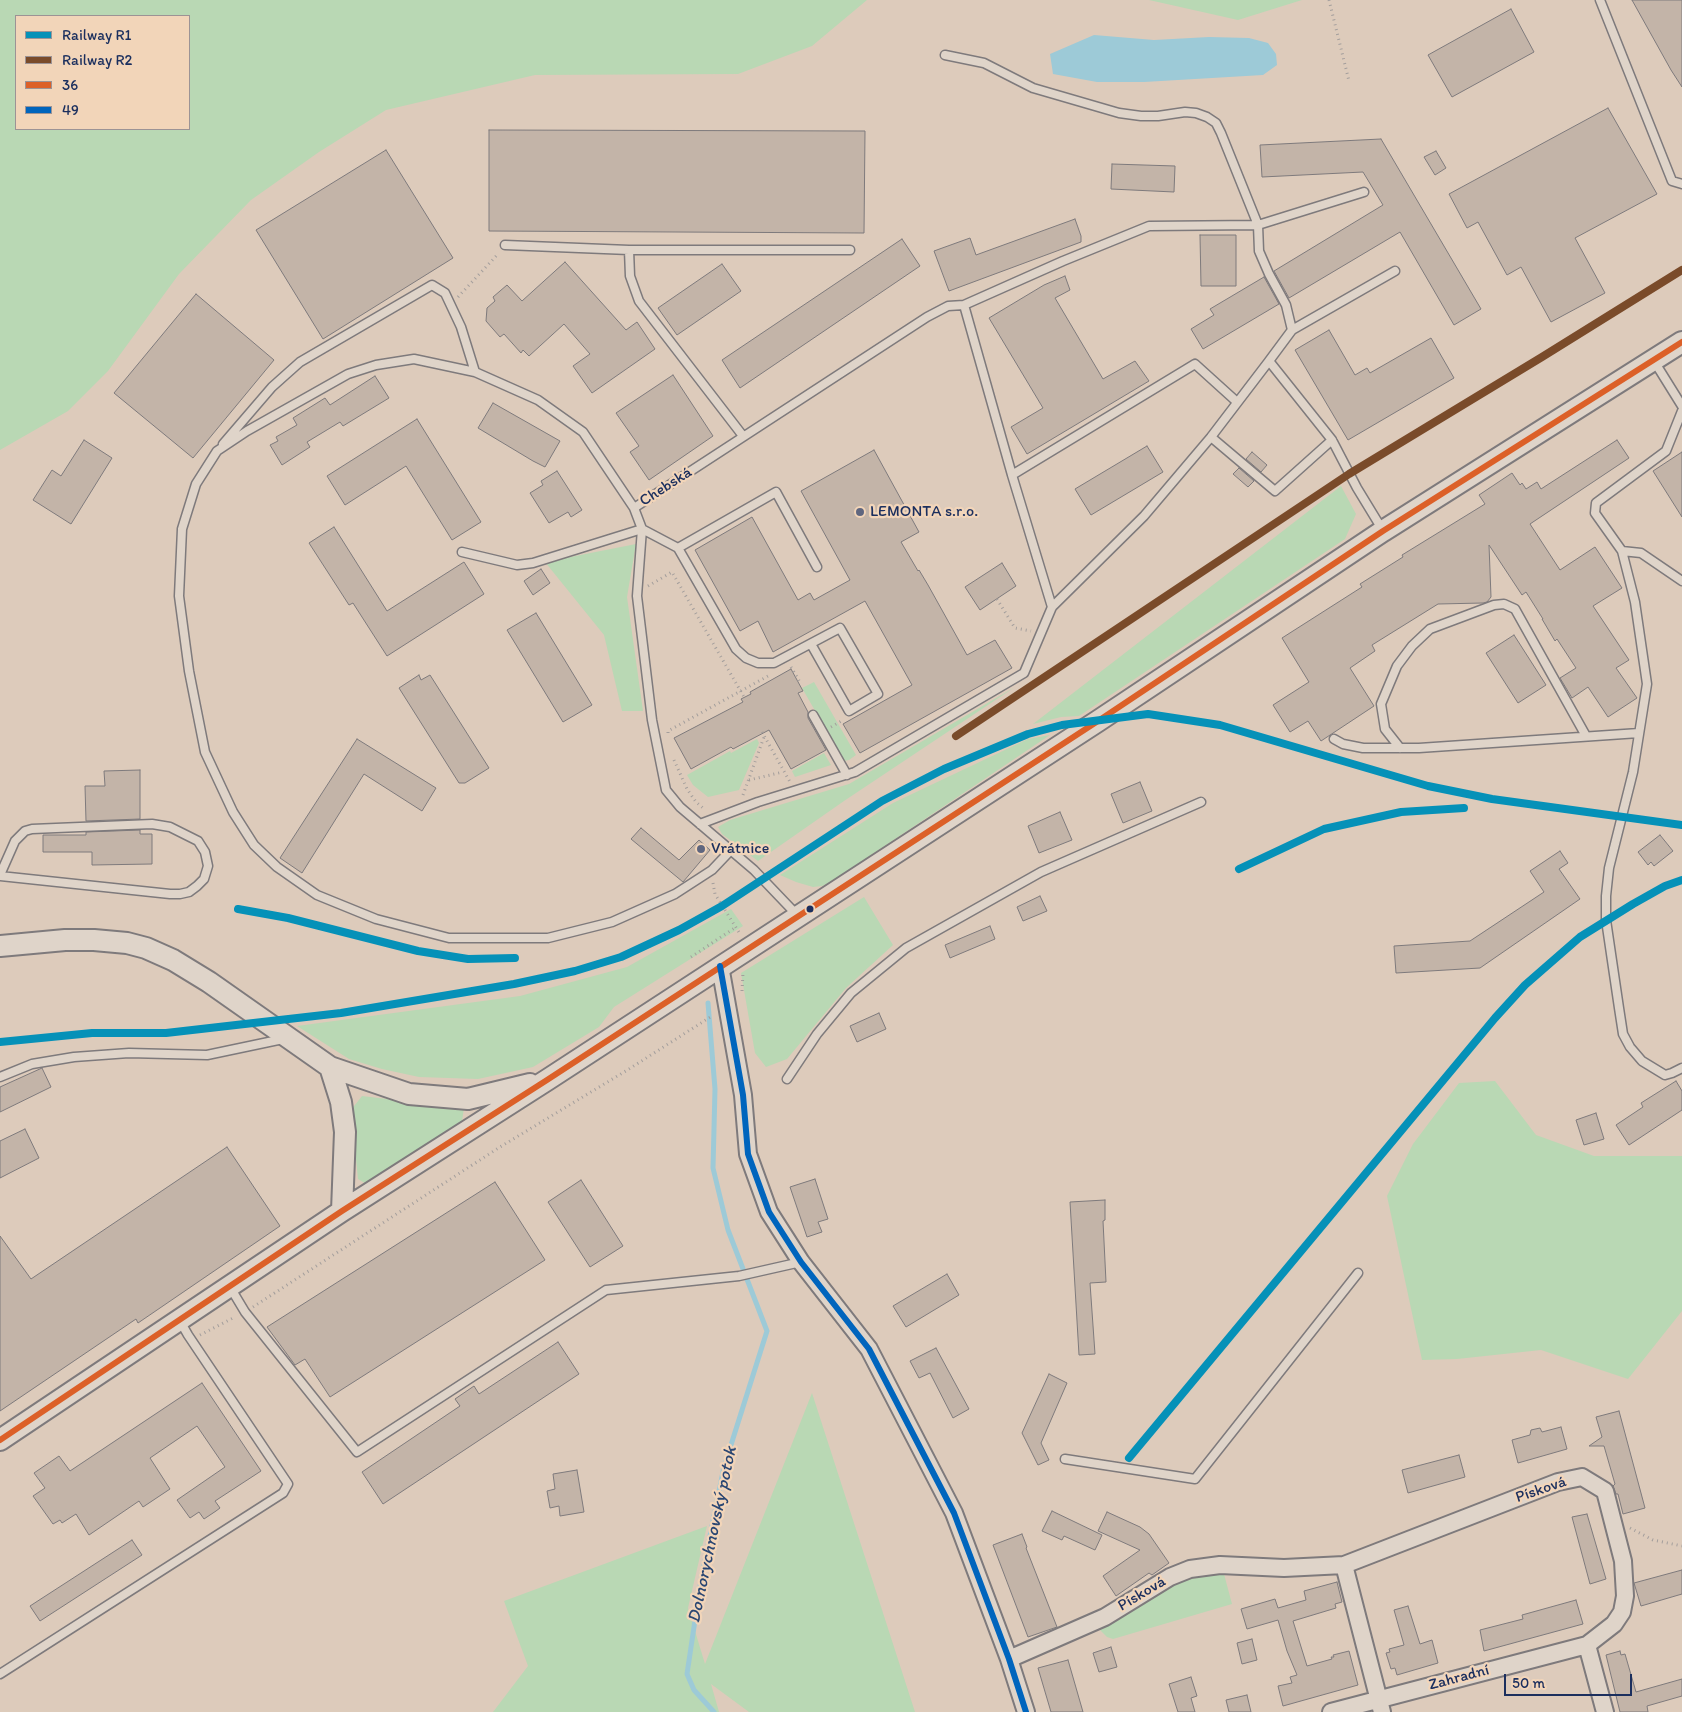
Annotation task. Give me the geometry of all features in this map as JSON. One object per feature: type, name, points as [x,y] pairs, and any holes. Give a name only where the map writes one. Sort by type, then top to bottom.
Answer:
[{"type":"street","points":[[0,1440],[183,1327],[230,1286],[342,1211],[547,1080],[748,947],[1098,721],[1384,531],[1682,342]]},
{"type":"street","points":[[0,946],[65,940],[94,940],[127,943],[146,948],[173,960],[202,978],[251,1010],[330,1068],[409,1094],[468,1099],[547,1080]]},
{"type":"street","points":[[720,966],[744,1095],[748,1154],[769,1212],[801,1262],[869,1349],[954,1513],[1009,1659],[1026,1712]]},
{"type":"street","points":[[330,1068],[341,1102],[346,1132],[342,1211]]},
{"type":"street","name":"Písková","points":[[1009,1659],[1105,1617],[1164,1580],[1190,1569],[1220,1566],[1284,1568],[1344,1565],[1558,1482],[1582,1477],[1605,1492],[1623,1561],[1625,1596],[1622,1612],[1614,1624],[1587,1644]]},
{"type":"street","points":[[1344,1565],[1380,1706]]},
{"type":"street","points":[[1587,1644],[1605,1712]]},
{"type":"street","name":"Zahradní","points":[[1331,1712],[1380,1706],[1587,1644]]},
{"type":"lane","points":[[1600,0],[1672,181],[1682,184]]},
{"type":"lane","points":[[945,55],[984,63],[1033,88],[1119,113],[1141,116],[1158,116],[1185,112],[1196,113],[1216,123],[1258,225],[1259,251],[1268,274],[1286,305],[1292,330]]},
{"type":"lane","name":"Chebská","points":[[798,916],[758,874],[680,807],[666,790],[652,720],[637,596],[642,529],[634,508],[927,317],[948,306],[964,305],[1063,261],[1149,226],[1258,225],[1364,192]]},
{"type":"lane","points":[[505,246],[629,250],[850,250]]},
{"type":"lane","points":[[629,250],[630,276],[639,301],[744,436]]},
{"type":"lane","points":[[700,824],[758,802],[848,776],[1024,673],[1052,606],[1144,516],[1211,437],[1292,330],[1395,272]]},
{"type":"lane","points":[[475,372],[461,327],[444,293],[432,285],[300,362],[272,387],[217,451],[196,484],[182,529],[179,596],[188,671],[204,752],[233,812],[254,845],[277,867],[317,895],[376,919],[449,938],[548,938],[612,922],[675,894],[712,870],[731,850]]},
{"type":"lane","points":[[964,305],[1012,475],[1052,606]]},
{"type":"lane","points":[[217,451],[247,431],[348,374],[376,365],[414,359],[475,372],[538,400],[583,432],[634,508]]},
{"type":"lane","points":[[1269,361],[1332,440],[1357,488],[1384,531]]},
{"type":"lane","points":[[1654,361],[1682,406]]},
{"type":"lane","points":[[1012,475],[1195,364],[1238,402]]},
{"type":"lane","points":[[1682,411],[1666,451],[1596,503],[1595,513],[1622,551],[1635,602],[1646,684],[1633,772],[1610,868],[1606,896],[1606,920],[1623,1034],[1630,1047],[1642,1061],[1664,1076],[1682,1068]]},
{"type":"lane","points":[[1211,437],[1275,491],[1332,440]]},
{"type":"lane","points":[[678,548],[776,492],[818,567]]},
{"type":"lane","points":[[462,552],[517,565],[533,563],[642,529],[678,548],[736,649],[746,658],[758,663],[774,663],[840,628],[878,694],[849,711],[811,644]]},
{"type":"lane","points":[[1622,551],[1641,553],[1682,581]]},
{"type":"lane","points":[[1400,748],[1385,729],[1381,704],[1397,666],[1412,646],[1430,629],[1494,605],[1504,604],[1514,609],[1586,736]]},
{"type":"lane","points":[[813,715],[848,776]]},
{"type":"lane","points":[[1334,739],[1343,744],[1363,748],[1400,748],[1639,733]]},
{"type":"lane","points":[[787,1079],[817,1034],[851,993],[906,948],[1041,872],[1201,802]]},
{"type":"lane","points":[[152,824],[170,827],[198,841],[205,852],[208,866],[204,879],[197,886],[189,892],[180,894],[0,876],[15,841],[24,831],[32,828],[152,824]]},
{"type":"lane","points":[[0,1077],[32,1064],[74,1058],[129,1053],[207,1055],[288,1038]]},
{"type":"lane","points":[[230,1286],[245,1312],[251,1317],[357,1452],[606,1290],[739,1276],[801,1262]]},
{"type":"lane","points":[[1065,1459],[1195,1479],[1358,1274]]},
{"type":"lane","points":[[0,1674],[283,1493],[288,1484],[183,1327]]},
{"type":"path","points":[[1329,0],[1349,81]]},
{"type":"path","points":[[450,306],[505,246]]},
{"type":"path","points":[[638,592],[672,572],[744,697]]},
{"type":"path","points":[[997,599],[1015,628],[1041,633]]},
{"type":"path","points":[[790,664],[801,684]]},
{"type":"path","points":[[666,737],[668,732],[773,673]]},
{"type":"path","points":[[762,732],[790,782]]},
{"type":"path","points":[[742,798],[764,737]]},
{"type":"path","points":[[670,754],[688,789],[696,802],[703,808]]},
{"type":"path","points":[[749,780],[784,772]]},
{"type":"path","points":[[712,870],[715,894],[748,947]]},
{"type":"path","points":[[691,957],[736,927]]},
{"type":"path","points":[[183,1327],[202,1335],[245,1312],[500,1148],[629,1070],[712,1016]]},
{"type":"path","points":[[1612,1518],[1653,1540],[1682,1546]]},
{"type":"green space","points":[[0,0],[867,0],[812,46],[738,74],[535,75],[386,110],[319,152],[251,200],[179,274],[108,371],[68,411],[0,450]]},
{"type":"green space","points":[[1149,0],[1302,0],[1238,20]]},
{"type":"green space","points":[[1341,486],[1356,514],[1345,539],[1079,716],[1061,717],[1033,724]]},
{"type":"green space","points":[[636,544],[627,597],[643,711],[622,711],[604,635],[545,562]]},
{"type":"green space","points":[[814,682],[856,755],[849,760],[844,761],[802,688]]},
{"type":"green space","points":[[1015,687],[758,861],[722,834],[718,827],[730,820],[849,784]]},
{"type":"green space","points":[[1050,735],[831,882],[813,887],[780,875],[893,803],[1028,739]]},
{"type":"green space","points":[[757,739],[759,743],[739,790],[708,797],[693,785],[687,775],[730,751],[731,753]]},
{"type":"green space","points":[[824,753],[831,765],[795,777],[792,771]]},
{"type":"green space","points":[[864,897],[893,945],[846,988],[787,1059],[766,1067],[755,1053],[741,973]]},
{"type":"green space","points":[[731,909],[743,926],[614,1007],[599,1027],[533,1067],[478,1079],[419,1077],[349,1059],[297,1026],[520,996],[627,967]]},
{"type":"green space","points":[[1495,1081],[1536,1135],[1594,1156],[1682,1156],[1682,1311],[1628,1379],[1541,1350],[1457,1359],[1422,1360],[1387,1196],[1413,1144],[1459,1083]]},
{"type":"green space","points":[[362,1096],[464,1108],[462,1121],[368,1185],[358,1179],[351,1110]]},
{"type":"green space","points":[[812,1393],[915,1712],[749,1712],[711,1684],[719,1712],[493,1712],[528,1666],[504,1601],[707,1526],[688,1608],[705,1664]]},
{"type":"green space","points":[[1224,1574],[1232,1604],[1113,1639],[1107,1637],[1098,1626],[1180,1582],[1197,1577]]},
{"type":"water","points":[[1094,35],[1154,40],[1209,37],[1249,38],[1268,43],[1276,54],[1277,65],[1263,75],[1144,82],[1097,82],[1053,74],[1050,54]]},
{"type":"building","points":[[1632,0],[1682,0],[1682,87],[1671,70]]},
{"type":"building","points":[[1511,9],[1534,52],[1452,97],[1428,55]]},
{"type":"building","points":[[1608,108],[1657,194],[1575,238],[1605,293],[1551,322],[1521,267],[1507,275],[1478,222],[1467,228],[1449,194]]},
{"type":"building","points":[[489,130],[865,131],[864,233],[489,231]]},
{"type":"building","points":[[1381,139],[1481,309],[1454,325],[1400,232],[1289,298],[1274,271],[1383,205],[1363,172],[1262,177],[1260,145]]},
{"type":"building","points":[[386,150],[453,258],[323,339],[256,230]]},
{"type":"building","points":[[1436,151],[1446,168],[1435,175],[1424,157]]},
{"type":"building","points":[[1112,164],[1175,166],[1174,192],[1111,189]]},
{"type":"building","points":[[1075,219],[1081,236],[1081,242],[949,291],[934,251],[970,238],[976,255]]},
{"type":"building","points":[[1200,235],[1236,235],[1236,286],[1201,286]]},
{"type":"building","points":[[902,239],[920,266],[740,388],[722,360]]},
{"type":"building","points":[[565,262],[626,330],[637,322],[655,349],[592,393],[573,366],[590,354],[564,324],[529,356],[523,350],[521,353],[504,334],[500,337],[486,321],[487,308],[495,301],[493,297],[507,285],[522,301]]},
{"type":"building","points":[[722,264],[741,291],[677,335],[658,308]]},
{"type":"building","points":[[1065,276],[1070,290],[1055,298],[1103,379],[1135,361],[1149,381],[1027,454],[1011,427],[1043,408],[989,318],[1044,285]]},
{"type":"building","points":[[1264,277],[1279,304],[1203,349],[1191,329],[1214,315],[1210,309]]},
{"type":"building","points":[[196,294],[274,360],[193,458],[114,393]]},
{"type":"building","points":[[1329,330],[1355,375],[1367,368],[1370,373],[1431,338],[1454,378],[1348,440],[1295,350]]},
{"type":"building","points":[[673,375],[713,436],[649,480],[630,452],[639,446],[616,413]]},
{"type":"building","points":[[375,376],[389,398],[343,426],[340,422],[307,442],[310,447],[282,465],[270,445],[278,441],[276,437],[297,425],[293,418],[325,398],[330,405]]},
{"type":"building","points":[[493,403],[560,441],[545,467],[478,428]]},
{"type":"building","points":[[417,419],[481,522],[452,540],[406,466],[345,505],[327,476]]},
{"type":"building","points":[[84,440],[112,458],[71,524],[33,500],[52,470],[61,476]]},
{"type":"building","points":[[1617,440],[1629,458],[1530,524],[1560,570],[1595,547],[1622,588],[1593,606],[1629,660],[1616,668],[1637,698],[1608,717],[1588,687],[1572,698],[1560,678],[1576,668],[1557,639],[1555,641],[1526,592],[1522,595],[1489,545],[1491,597],[1487,602],[1438,604],[1372,645],[1375,651],[1350,668],[1374,706],[1321,741],[1308,721],[1290,732],[1273,705],[1309,682],[1282,638],[1362,587],[1360,584],[1403,557],[1402,555],[1485,504],[1479,495],[1512,473],[1520,485],[1522,483],[1526,489],[1537,482],[1541,489]]},
{"type":"building","points":[[1147,446],[1163,472],[1091,515],[1075,489]]},
{"type":"building","points":[[874,450],[919,532],[901,542],[928,585],[967,655],[995,640],[1012,668],[860,753],[843,724],[912,685],[865,601],[773,652],[758,621],[740,631],[695,550],[752,517],[798,600],[810,593],[814,600],[850,580],[801,491]]},
{"type":"building","points":[[1252,452],[1267,465],[1261,472],[1246,459]]},
{"type":"building","points":[[1682,452],[1682,517],[1653,471]]},
{"type":"building","points":[[1239,468],[1254,481],[1248,487],[1233,474]]},
{"type":"building","points":[[557,471],[582,510],[571,517],[568,512],[549,523],[530,493],[543,485],[541,481]]},
{"type":"building","points":[[334,527],[387,611],[464,562],[484,594],[387,656],[353,603],[349,605],[309,543]]},
{"type":"building","points":[[1002,563],[1016,586],[980,610],[965,587]]},
{"type":"building","points":[[541,569],[550,583],[533,595],[524,581]]},
{"type":"building","points":[[536,613],[592,705],[563,722],[507,630]]},
{"type":"building","points":[[1514,635],[1546,685],[1518,703],[1486,653]]},
{"type":"building","points":[[791,669],[803,691],[798,693],[808,712],[808,718],[826,750],[791,769],[769,730],[733,749],[731,747],[691,769],[674,738],[743,702],[741,699],[751,694],[750,692]]},
{"type":"building","points":[[419,675],[421,680],[430,675],[489,768],[465,783],[459,783],[399,688]]},
{"type":"building","points":[[357,739],[436,788],[422,811],[364,774],[302,873],[280,858]]},
{"type":"building","points":[[140,770],[140,819],[86,821],[85,786],[105,786],[104,771]]},
{"type":"building","points":[[1140,782],[1152,811],[1123,823],[1111,794]]},
{"type":"building","points":[[1060,812],[1072,840],[1039,853],[1028,826]]},
{"type":"building","points":[[641,828],[679,860],[699,840],[710,850],[683,882],[631,839]]},
{"type":"building","points":[[140,830],[140,834],[152,834],[152,864],[92,865],[92,852],[43,852],[43,835],[86,835],[86,832]]},
{"type":"building","points":[[1660,835],[1673,851],[1654,866],[1651,862],[1648,865],[1638,852]]},
{"type":"building","points":[[1560,851],[1568,863],[1559,869],[1580,899],[1480,968],[1396,973],[1394,946],[1470,941],[1544,892],[1530,871]]},
{"type":"building","points":[[1040,896],[1047,911],[1023,921],[1017,907]]},
{"type":"building","points":[[990,926],[995,939],[950,958],[945,945]]},
{"type":"building","points":[[879,1013],[886,1029],[857,1042],[850,1026]]},
{"type":"building","points":[[42,1068],[51,1087],[0,1112],[0,1087]]},
{"type":"building","points":[[1676,1081],[1682,1091],[1682,1110],[1629,1145],[1616,1125],[1643,1107],[1641,1103]]},
{"type":"building","points":[[1596,1113],[1604,1139],[1584,1145],[1576,1120]]},
{"type":"building","points":[[25,1129],[39,1158],[0,1178],[0,1141]]},
{"type":"building","points":[[227,1147],[280,1226],[138,1323],[136,1319],[0,1411],[0,1236],[31,1279]]},
{"type":"building","points":[[815,1179],[828,1219],[818,1222],[822,1232],[807,1237],[790,1187]]},
{"type":"building","points":[[581,1180],[623,1246],[590,1267],[548,1202]]},
{"type":"building","points":[[495,1182],[545,1260],[330,1397],[305,1359],[295,1365],[267,1327]]},
{"type":"building","points":[[1105,1200],[1105,1220],[1103,1221],[1106,1282],[1090,1283],[1095,1354],[1079,1355],[1070,1202]]},
{"type":"building","points":[[947,1274],[959,1295],[906,1327],[893,1306]]},
{"type":"building","points":[[558,1342],[579,1374],[383,1504],[362,1472],[460,1406],[455,1399],[474,1386],[479,1394]]},
{"type":"building","points":[[936,1348],[969,1409],[953,1418],[930,1373],[919,1378],[910,1361]]},
{"type":"building","points":[[1049,1374],[1067,1383],[1041,1443],[1049,1460],[1038,1465],[1022,1433]]},
{"type":"building","points":[[202,1383],[261,1471],[215,1501],[220,1508],[204,1519],[199,1512],[190,1518],[177,1500],[225,1467],[197,1426],[150,1458],[170,1489],[143,1507],[139,1501],[89,1535],[76,1514],[62,1523],[60,1520],[53,1524],[33,1496],[45,1488],[34,1473],[59,1456],[70,1471]]},
{"type":"building","points":[[1619,1411],[1645,1508],[1623,1514],[1618,1494],[1616,1494],[1613,1486],[1615,1484],[1604,1446],[1589,1446],[1602,1437],[1596,1417]]},
{"type":"building","points":[[1561,1427],[1567,1449],[1518,1463],[1512,1440],[1530,1435],[1531,1430],[1540,1428],[1542,1432]]},
{"type":"building","points":[[1459,1455],[1465,1477],[1408,1493],[1402,1470]]},
{"type":"building","points":[[577,1470],[584,1512],[560,1516],[559,1506],[550,1508],[547,1491],[555,1489],[553,1474]]},
{"type":"building","points":[[1052,1511],[1102,1535],[1095,1550],[1064,1536],[1062,1540],[1042,1531]]},
{"type":"building","points":[[1107,1512],[1140,1527],[1149,1534],[1169,1563],[1152,1575],[1149,1573],[1116,1596],[1103,1576],[1140,1550],[1098,1531]]},
{"type":"building","points":[[1587,1514],[1606,1579],[1590,1584],[1572,1517]]},
{"type":"building","points":[[1022,1534],[1057,1627],[1028,1637],[993,1545]]},
{"type":"building","points":[[132,1540],[142,1555],[40,1621],[30,1606]]},
{"type":"building","points":[[1682,1570],[1682,1594],[1641,1606],[1634,1583]]},
{"type":"building","points":[[1337,1582],[1342,1602],[1335,1604],[1336,1608],[1293,1621],[1307,1666],[1332,1659],[1333,1655],[1349,1651],[1358,1685],[1283,1706],[1278,1686],[1292,1683],[1290,1677],[1297,1675],[1287,1651],[1278,1620],[1247,1629],[1241,1609],[1275,1599],[1278,1608],[1306,1600],[1304,1591]]},
{"type":"building","points":[[1576,1600],[1583,1624],[1484,1651],[1480,1630],[1523,1619],[1522,1615]]},
{"type":"building","points":[[1408,1606],[1420,1644],[1432,1640],[1438,1663],[1397,1675],[1395,1668],[1391,1669],[1386,1653],[1390,1652],[1389,1649],[1404,1645],[1394,1610]]},
{"type":"building","points":[[1252,1639],[1257,1660],[1242,1664],[1237,1643]]},
{"type":"building","points":[[1111,1647],[1117,1667],[1099,1672],[1093,1653]]},
{"type":"building","points":[[1620,1651],[1621,1655],[1625,1654],[1636,1692],[1682,1679],[1682,1696],[1647,1706],[1648,1712],[1620,1712],[1606,1655]]},
{"type":"building","points":[[1068,1660],[1083,1712],[1051,1712],[1038,1668]]},
{"type":"building","points":[[1191,1677],[1197,1696],[1191,1698],[1195,1712],[1178,1712],[1169,1684]]},
{"type":"building","points":[[1247,1695],[1251,1712],[1229,1712],[1226,1700]]},
{"type":"waterway","name":"Dolnorychnovský potok","points":[[708,1003],[715,1089],[713,1168],[728,1230],[767,1331],[724,1467],[701,1580],[687,1674],[694,1690],[714,1712]]},
{"type":"rail line","name":"R2","points":[[956,736],[1349,474],[1682,270]]},
{"type":"rail line","name":"R1","points":[[0,1042],[92,1033],[166,1033],[341,1013],[514,984],[575,971],[621,957],[679,930],[722,906],[882,801],[944,769],[1028,734],[1062,725],[1148,714],[1220,725],[1428,786],[1492,799],[1682,825]]},
{"type":"rail line","name":"R1","points":[[1239,869],[1324,829],[1401,812],[1464,808]]},
{"type":"rail line","name":"R1","points":[[1129,1458],[1495,1018],[1525,985],[1580,937],[1665,886],[1682,880]]},
{"type":"rail line","name":"R1","points":[[238,909],[288,918],[418,951],[468,959],[515,958]]},
{"type":"transit line","name":"36","points":[[0,1440],[342,1211],[547,1080],[1098,721],[1383,531],[1682,342]]},
{"type":"transit line","name":"49","points":[[720,966],[743,1095],[748,1154],[769,1212],[801,1262],[869,1349],[954,1513],[1009,1659],[1026,1712]]},
{"type":"place","name":"LEMONTA s.r.o.","points":[[860,512]]},
{"type":"place","name":"Vrátnice","points":[[701,849]]}]
